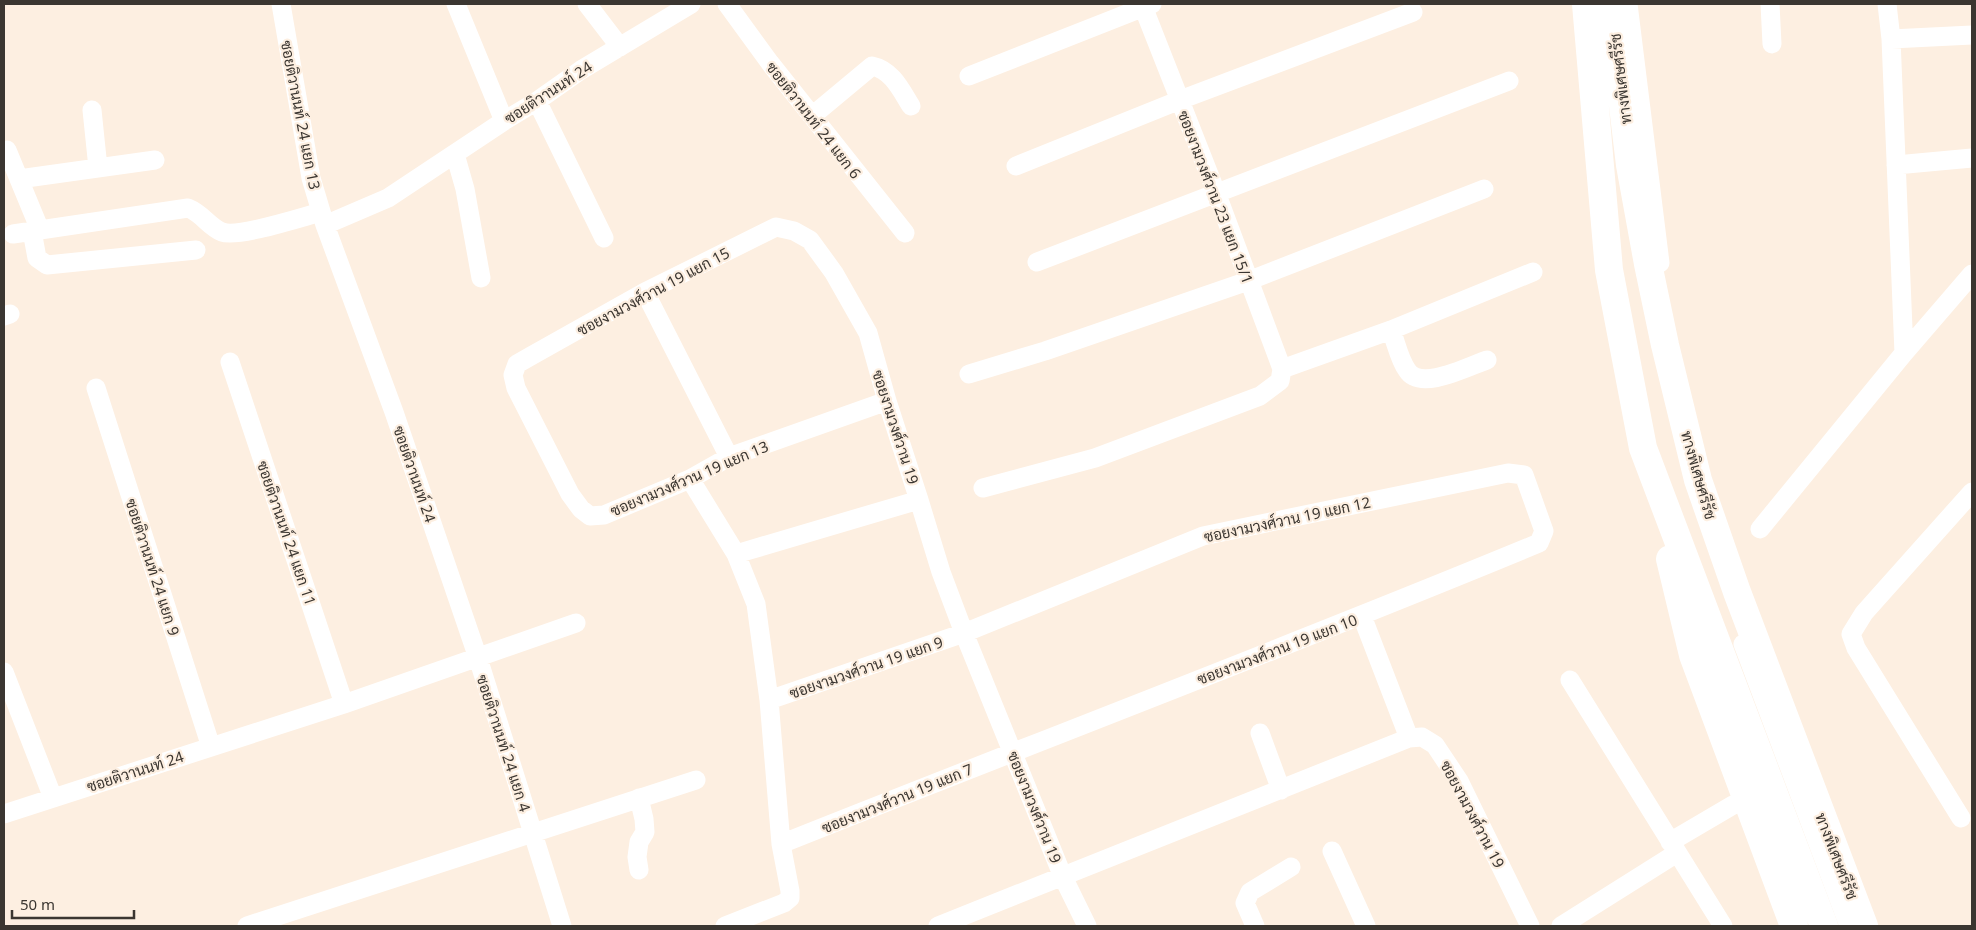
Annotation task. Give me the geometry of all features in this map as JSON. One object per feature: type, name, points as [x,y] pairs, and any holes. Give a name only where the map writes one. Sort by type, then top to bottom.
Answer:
[{"type":"highway","name":"ทางพิเศษศรีรัช","points":[[1586,4],[1609,270],[1643,448],[1824,926]]},
{"type":"highway","name":"ทางพิเศษศรีรัช","points":[[1611,4],[1630,164],[1664,345],[1698,480],[1746,618],[1864,926]]},
{"type":"highway","points":[[1643,448],[1693,655],[1794,926]]},
{"type":"street","name":"ซอยติวานนท์ 24 แยก 13","points":[[281,4],[310,178],[323,219]]},
{"type":"street","points":[[456,4],[504,120]]},
{"type":"street","points":[[587,4],[620,47]]},
{"type":"street","name":"ซอยติวานนท์ 24","points":[[4,814],[344,704],[478,658],[394,412],[323,219],[388,198],[504,120],[537,101],[581,70],[691,4]]},
{"type":"street","name":"ซอยติวานนท์ 24 แยก 6","points":[[727,4],[770,63],[905,233]]},
{"type":"street","points":[[1628,4],[1683,458],[1752,671],[1849,926]]},
{"type":"street","points":[[1770,4],[1772,44]]},
{"type":"street","points":[[1887,4],[1904,353]]},
{"type":"street","points":[[969,76],[1146,5]]},
{"type":"street","name":"ซอยงามวงศ์วาน 23 แยก 15/1","points":[[1146,5],[1282,370]]},
{"type":"street","points":[[1016,166],[1180,100],[1413,12]]},
{"type":"street","points":[[1890,39],[1972,35]]},
{"type":"street","points":[[812,116],[872,66],[882,68],[894,79],[911,106]]},
{"type":"street","points":[[1037,262],[1509,81]]},
{"type":"street","points":[[537,101],[604,238]]},
{"type":"street","points":[[92,110],[98,168]]},
{"type":"street","points":[[7,150],[19,179],[28,232],[37,258],[47,266],[196,250]]},
{"type":"street","points":[[455,154],[465,189],[481,278]]},
{"type":"street","points":[[1896,165],[1972,158]]},
{"type":"street","points":[[19,179],[155,160]]},
{"type":"street","points":[[969,374],[1045,351],[1248,281],[1484,189]]},
{"type":"street","points":[[28,232],[188,208],[198,212],[213,227],[224,233],[323,219]]},
{"type":"street","name":"ซอยงามวงศ์วาน 19 แยก 15","points":[[604,515],[590,516],[581,509],[570,494],[516,388],[513,375],[516,364],[646,292],[776,227]]},
{"type":"street","name":"ซอยงามวงศ์วาน 19","points":[[776,227],[794,231],[810,240],[834,272],[868,333],[886,401],[919,500],[940,572],[1063,877],[1409,738],[1422,737],[1435,745],[1459,781],[1530,926]]},
{"type":"street","points":[[983,488],[1095,458],[1260,396],[1280,381],[1282,370],[1392,330],[1533,272]]},
{"type":"street","points":[[1760,529],[1904,353],[1972,274]]},
{"type":"street","points":[[646,292],[729,457]]},
{"type":"street","points":[[1392,330],[1407,372],[1416,378],[1429,380],[1487,360]]},
{"type":"street","name":"ซอยติวานนท์ 24 แยก 11","points":[[230,362],[344,704]]},
{"type":"street","name":"ซอยติวานนท์ 24 แยก 9","points":[[96,388],[211,746]]},
{"type":"street","name":"ซอยงามวงศ์วาน 19 แยก 13","points":[[604,515],[690,479],[729,457],[886,401]]},
{"type":"street","name":"ซอยงามวงศ์วาน 19 แยก 12","points":[[964,633],[1203,536],[1508,473],[1524,475],[1544,531],[1539,544]]},
{"type":"street","points":[[690,479],[736,554],[756,604],[769,700],[782,844],[790,898],[784,903],[725,926]]},
{"type":"street","points":[[1961,818],[1856,648],[1851,634],[1864,613],[1972,492]]},
{"type":"street","points":[[736,554],[919,500]]},
{"type":"street","name":"ซอยงามวงศ์วาน 19 แยก 10","points":[[1012,751],[1362,616],[1539,544]]},
{"type":"street","points":[[1362,616],[1409,738]]},
{"type":"street","name":"ซอยติวานนท์ 24 แยก 4","points":[[562,926],[478,658],[576,623]]},
{"type":"street","name":"ซอยงามวงศ์วาน 19 แยก 9","points":[[769,700],[964,633]]},
{"type":"street","points":[[4,672],[53,798]]},
{"type":"street","points":[[1570,680],[1723,926]]},
{"type":"street","points":[[1260,733],[1281,790]]},
{"type":"street","name":"ซอยงามวงศ์วาน 19 แยก 7","points":[[782,844],[1012,751]]},
{"type":"street","points":[[247,926],[696,780]]},
{"type":"street","points":[[639,798],[645,832],[640,842],[637,857],[639,870]]},
{"type":"street","points":[[1561,926],[1733,805]]},
{"type":"street","points":[[1332,851],[1366,926]]},
{"type":"street","points":[[1255,926],[1245,903],[1250,892],[1291,867]]},
{"type":"street","points":[[938,926],[1063,877],[1087,926]]}]
